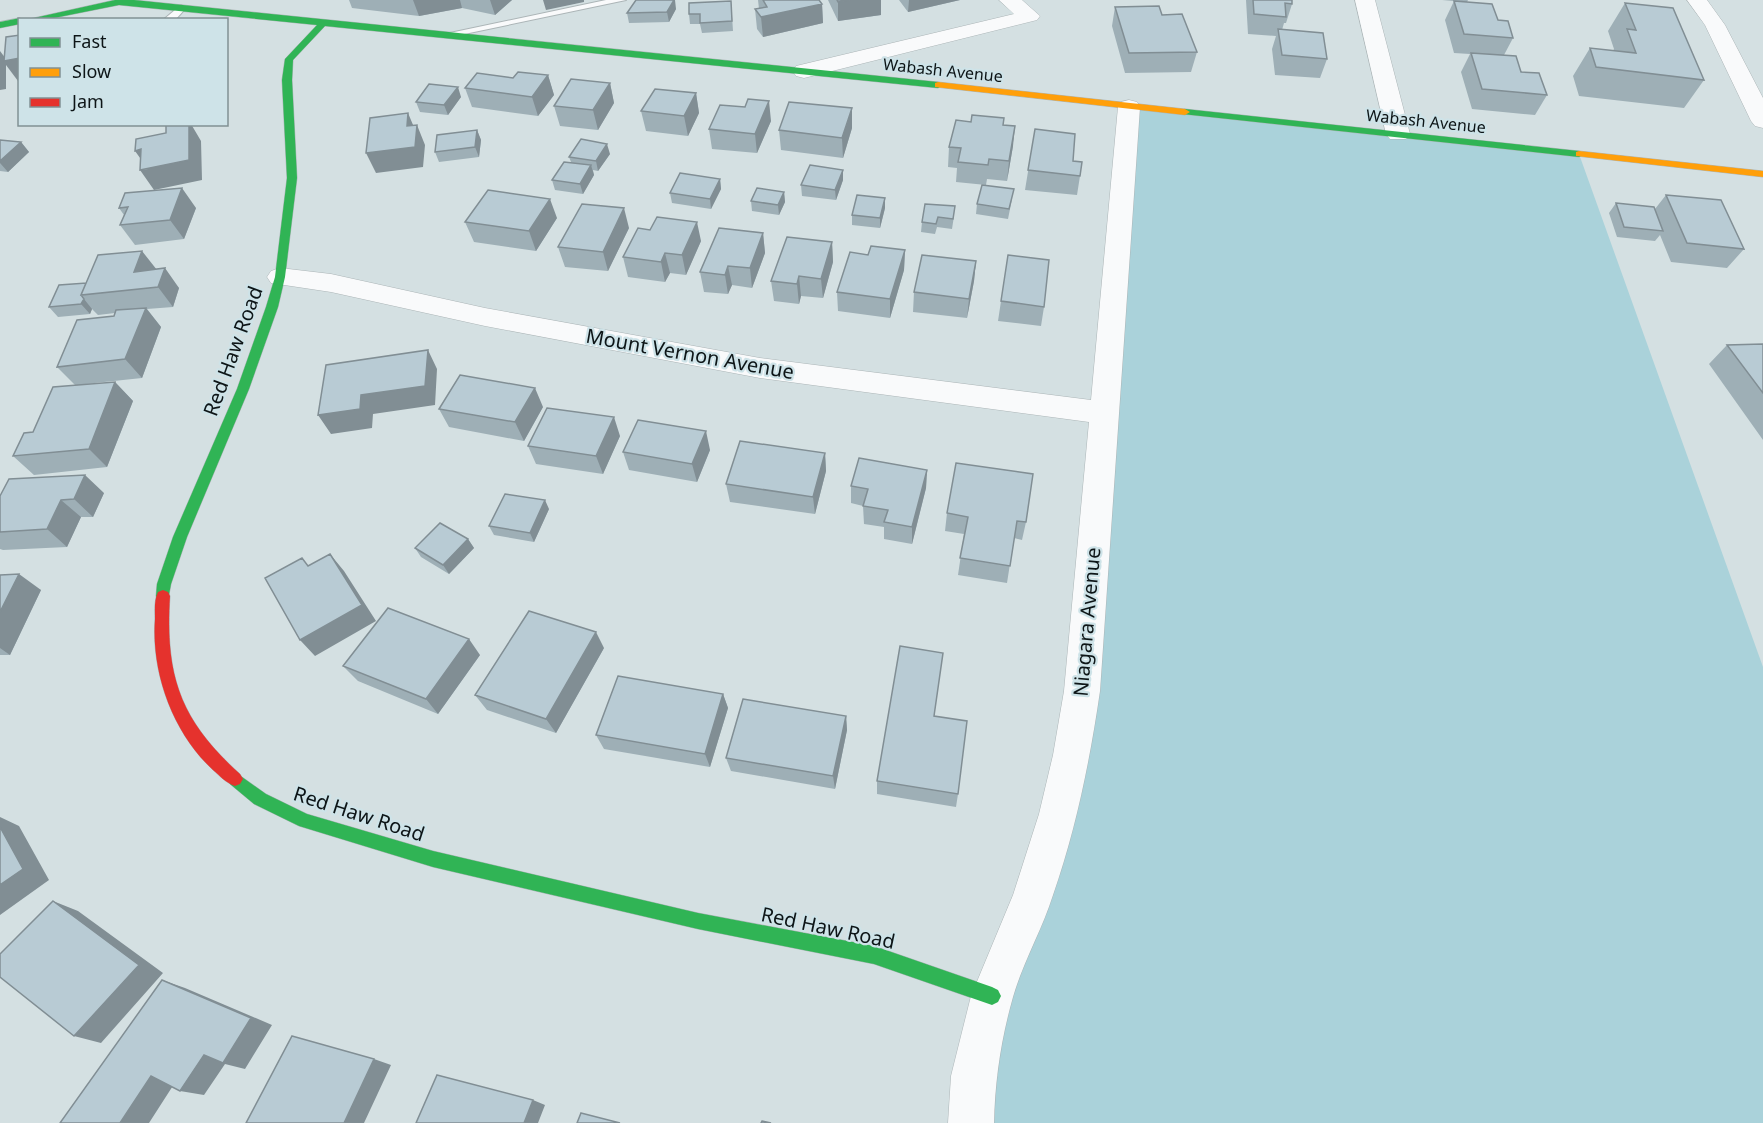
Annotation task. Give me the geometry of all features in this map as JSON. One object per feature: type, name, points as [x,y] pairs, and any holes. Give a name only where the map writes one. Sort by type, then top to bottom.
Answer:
[{"type":"street","points":[[804,71],[1030,16],[1009,0]]},
{"type":"street","points":[[1365,0],[1398,134]]},
{"type":"street","points":[[1697,0],[1714,25],[1763,121]]},
{"type":"street","name":"Wabash Avenue","points":[[37,18],[93,4],[124,1],[1763,174]]},
{"type":"street","points":[[0,25],[18,21]]},
{"type":"street","name":"Red Haw Road","points":[[324,22],[289,59],[292,178],[280,277],[243,389],[180,537],[164,584],[160,623],[168,689],[185,723],[211,760],[260,799],[305,821],[433,859],[652,911],[874,955],[992,996]]},
{"type":"street","name":"Niagara Avenue","points":[[971,1123],[973,1076],[992,996],[1033,896],[1072,755],[1082,691],[1129,106]]},
{"type":"street","name":"Mount Vernon Avenue","points":[[280,277],[331,283],[485,317],[760,368],[1104,413]]},
{"type":"lane","points":[[450,34],[621,0]]},
{"type":"lane","points":[[170,18],[181,8]]},
{"type":"shaded area","points":[[1129,107],[1579,154],[1763,667],[1763,1123],[971,1123],[1058,814]]},
{"type":"building","points":[[636,0],[674,0],[667,12],[627,13]]},
{"type":"building","points":[[763,0],[819,0],[822,4],[761,17],[755,9],[767,7]]},
{"type":"building","points":[[1253,0],[1292,0],[1292,4],[1285,3],[1286,17],[1254,14]]},
{"type":"building","points":[[731,1],[732,21],[700,23],[700,14],[689,14],[689,3]]},
{"type":"building","points":[[1454,1],[1492,4],[1498,20],[1508,21],[1513,38],[1464,34]]},
{"type":"building","points":[[1625,3],[1673,8],[1704,80],[1596,67],[1590,48],[1636,53],[1627,29],[1636,30]]},
{"type":"building","points":[[1159,6],[1162,15],[1182,14],[1197,52],[1129,53],[1115,7]]},
{"type":"building","points":[[1278,29],[1323,33],[1327,59],[1282,55]]},
{"type":"building","points":[[18,35],[18,58],[4,61],[6,37]]},
{"type":"building","points":[[1471,53],[1516,56],[1521,72],[1539,73],[1547,95],[1482,89]]},
{"type":"building","points":[[518,72],[548,75],[532,97],[465,88],[477,73],[513,78]]},
{"type":"building","points":[[571,79],[610,83],[593,110],[554,106]]},
{"type":"building","points":[[429,84],[458,87],[444,105],[416,102]]},
{"type":"building","points":[[655,89],[696,93],[684,116],[641,111]]},
{"type":"building","points":[[748,99],[769,101],[755,134],[709,129],[720,105],[745,107]]},
{"type":"building","points":[[789,102],[852,108],[842,138],[779,130]]},
{"type":"building","points":[[408,113],[407,126],[417,125],[415,147],[366,153],[370,118]]},
{"type":"building","points":[[972,115],[1004,118],[1003,125],[1015,126],[1009,161],[989,159],[988,165],[958,162],[961,148],[949,147],[956,120],[971,122]]},
{"type":"building","points":[[166,126],[189,126],[189,160],[140,170],[141,149],[135,151],[136,139],[166,133]]},
{"type":"building","points":[[1035,129],[1075,134],[1073,161],[1082,162],[1080,176],[1028,170]]},
{"type":"building","points":[[477,130],[475,147],[435,152],[437,135]]},
{"type":"building","points":[[581,139],[607,144],[596,161],[569,157]]},
{"type":"building","points":[[0,140],[21,142],[0,161]]},
{"type":"building","points":[[564,162],[591,165],[580,184],[552,180]]},
{"type":"building","points":[[810,165],[843,170],[835,190],[801,185]]},
{"type":"building","points":[[680,173],[720,179],[710,199],[670,193]]},
{"type":"building","points":[[982,185],[1014,189],[1009,209],[977,204]]},
{"type":"building","points":[[182,188],[170,220],[120,225],[128,207],[119,208],[125,193]]},
{"type":"building","points":[[757,188],[784,192],[778,205],[751,201]]},
{"type":"building","points":[[488,190],[550,199],[529,231],[465,222]]},
{"type":"building","points":[[857,195],[885,198],[880,218],[852,215]]},
{"type":"building","points":[[1666,195],[1721,200],[1744,249],[1687,243]]},
{"type":"building","points":[[1616,203],[1654,207],[1663,231],[1624,227]]},
{"type":"building","points":[[582,204],[624,208],[603,252],[558,247]]},
{"type":"building","points":[[925,204],[955,206],[953,219],[938,217],[936,224],[922,222]]},
{"type":"building","points":[[657,217],[697,222],[682,255],[665,253],[661,262],[623,257],[638,228],[650,230]]},
{"type":"building","points":[[719,228],[763,233],[750,268],[728,266],[725,275],[700,272]]},
{"type":"building","points":[[787,237],[832,242],[821,279],[799,276],[797,284],[771,281]]},
{"type":"building","points":[[871,246],[905,250],[890,299],[837,292],[850,252],[868,255]]},
{"type":"building","points":[[142,251],[134,272],[165,268],[158,287],[81,295],[98,255]]},
{"type":"building","points":[[922,255],[976,261],[969,299],[914,292]]},
{"type":"building","points":[[1008,255],[1049,260],[1044,307],[1001,301]]},
{"type":"building","points":[[86,283],[81,295],[84,299],[81,304],[49,307],[59,285]]},
{"type":"building","points":[[146,308],[125,359],[57,367],[77,320],[114,316],[116,310]]},
{"type":"building","points":[[1763,344],[1763,393],[1727,345]]},
{"type":"building","points":[[428,350],[425,386],[361,395],[360,409],[318,415],[326,365]]},
{"type":"building","points":[[460,375],[535,388],[515,422],[439,409]]},
{"type":"building","points":[[115,382],[89,449],[13,456],[24,433],[33,432],[53,387]]},
{"type":"building","points":[[547,408],[614,417],[596,456],[528,446]]},
{"type":"building","points":[[638,420],[706,431],[692,464],[623,452]]},
{"type":"building","points":[[740,441],[825,453],[813,497],[726,484]]},
{"type":"building","points":[[859,458],[927,470],[912,527],[884,522],[888,510],[863,506],[868,489],[851,486]]},
{"type":"building","points":[[956,463],[1033,474],[1026,522],[1017,521],[1010,566],[960,558],[968,517],[947,513]]},
{"type":"building","points":[[85,475],[74,499],[61,500],[47,529],[0,532],[0,496],[9,479]]},
{"type":"building","points":[[505,494],[545,500],[530,533],[489,526]]},
{"type":"building","points":[[440,523],[468,539],[443,565],[415,548]]},
{"type":"building","points":[[330,554],[362,605],[300,640],[265,578],[302,558],[308,566]]},
{"type":"building","points":[[19,574],[0,612],[0,575]]},
{"type":"building","points":[[388,608],[469,639],[426,699],[343,666]]},
{"type":"building","points":[[529,611],[596,632],[546,719],[475,695]]},
{"type":"building","points":[[900,646],[943,653],[934,716],[967,721],[958,794],[877,781]]},
{"type":"building","points":[[618,676],[723,694],[705,754],[596,735]]},
{"type":"building","points":[[743,699],[846,716],[833,776],[726,758]]},
{"type":"building","points":[[0,827],[23,869],[0,885]]},
{"type":"building","points":[[53,901],[139,965],[74,1036],[0,977],[0,954]]},
{"type":"building","points":[[162,980],[251,1018],[223,1063],[204,1055],[180,1091],[151,1076],[120,1123],[60,1123]]},
{"type":"building","points":[[292,1036],[374,1059],[344,1123],[246,1123]]},
{"type":"building","points":[[437,1075],[533,1100],[524,1123],[416,1123]]},
{"type":"building","points":[[581,1113],[620,1123],[577,1123]]},
{"type":"traffic: fast","points":[[39,18],[130,0]]},
{"type":"traffic: fast","points":[[118,2],[938,85]]},
{"type":"traffic: fast","points":[[0,25],[18,21]]},
{"type":"traffic: fast","points":[[163,596],[164,584],[180,537],[243,389],[272,307],[280,277],[292,178],[287,80],[289,59],[324,22]]},
{"type":"traffic: fast","points":[[1185,112],[1579,154]]},
{"type":"traffic: fast","points":[[235,779],[260,799],[305,821],[433,859],[698,921],[874,955],[992,996]]},
{"type":"traffic: slow","points":[[938,85],[1185,112]]},
{"type":"traffic: slow","points":[[1579,154],[1763,174]]},
{"type":"traffic: jam","points":[[163,596],[162,649],[166,674],[174,698],[197,741],[235,779]]}]
